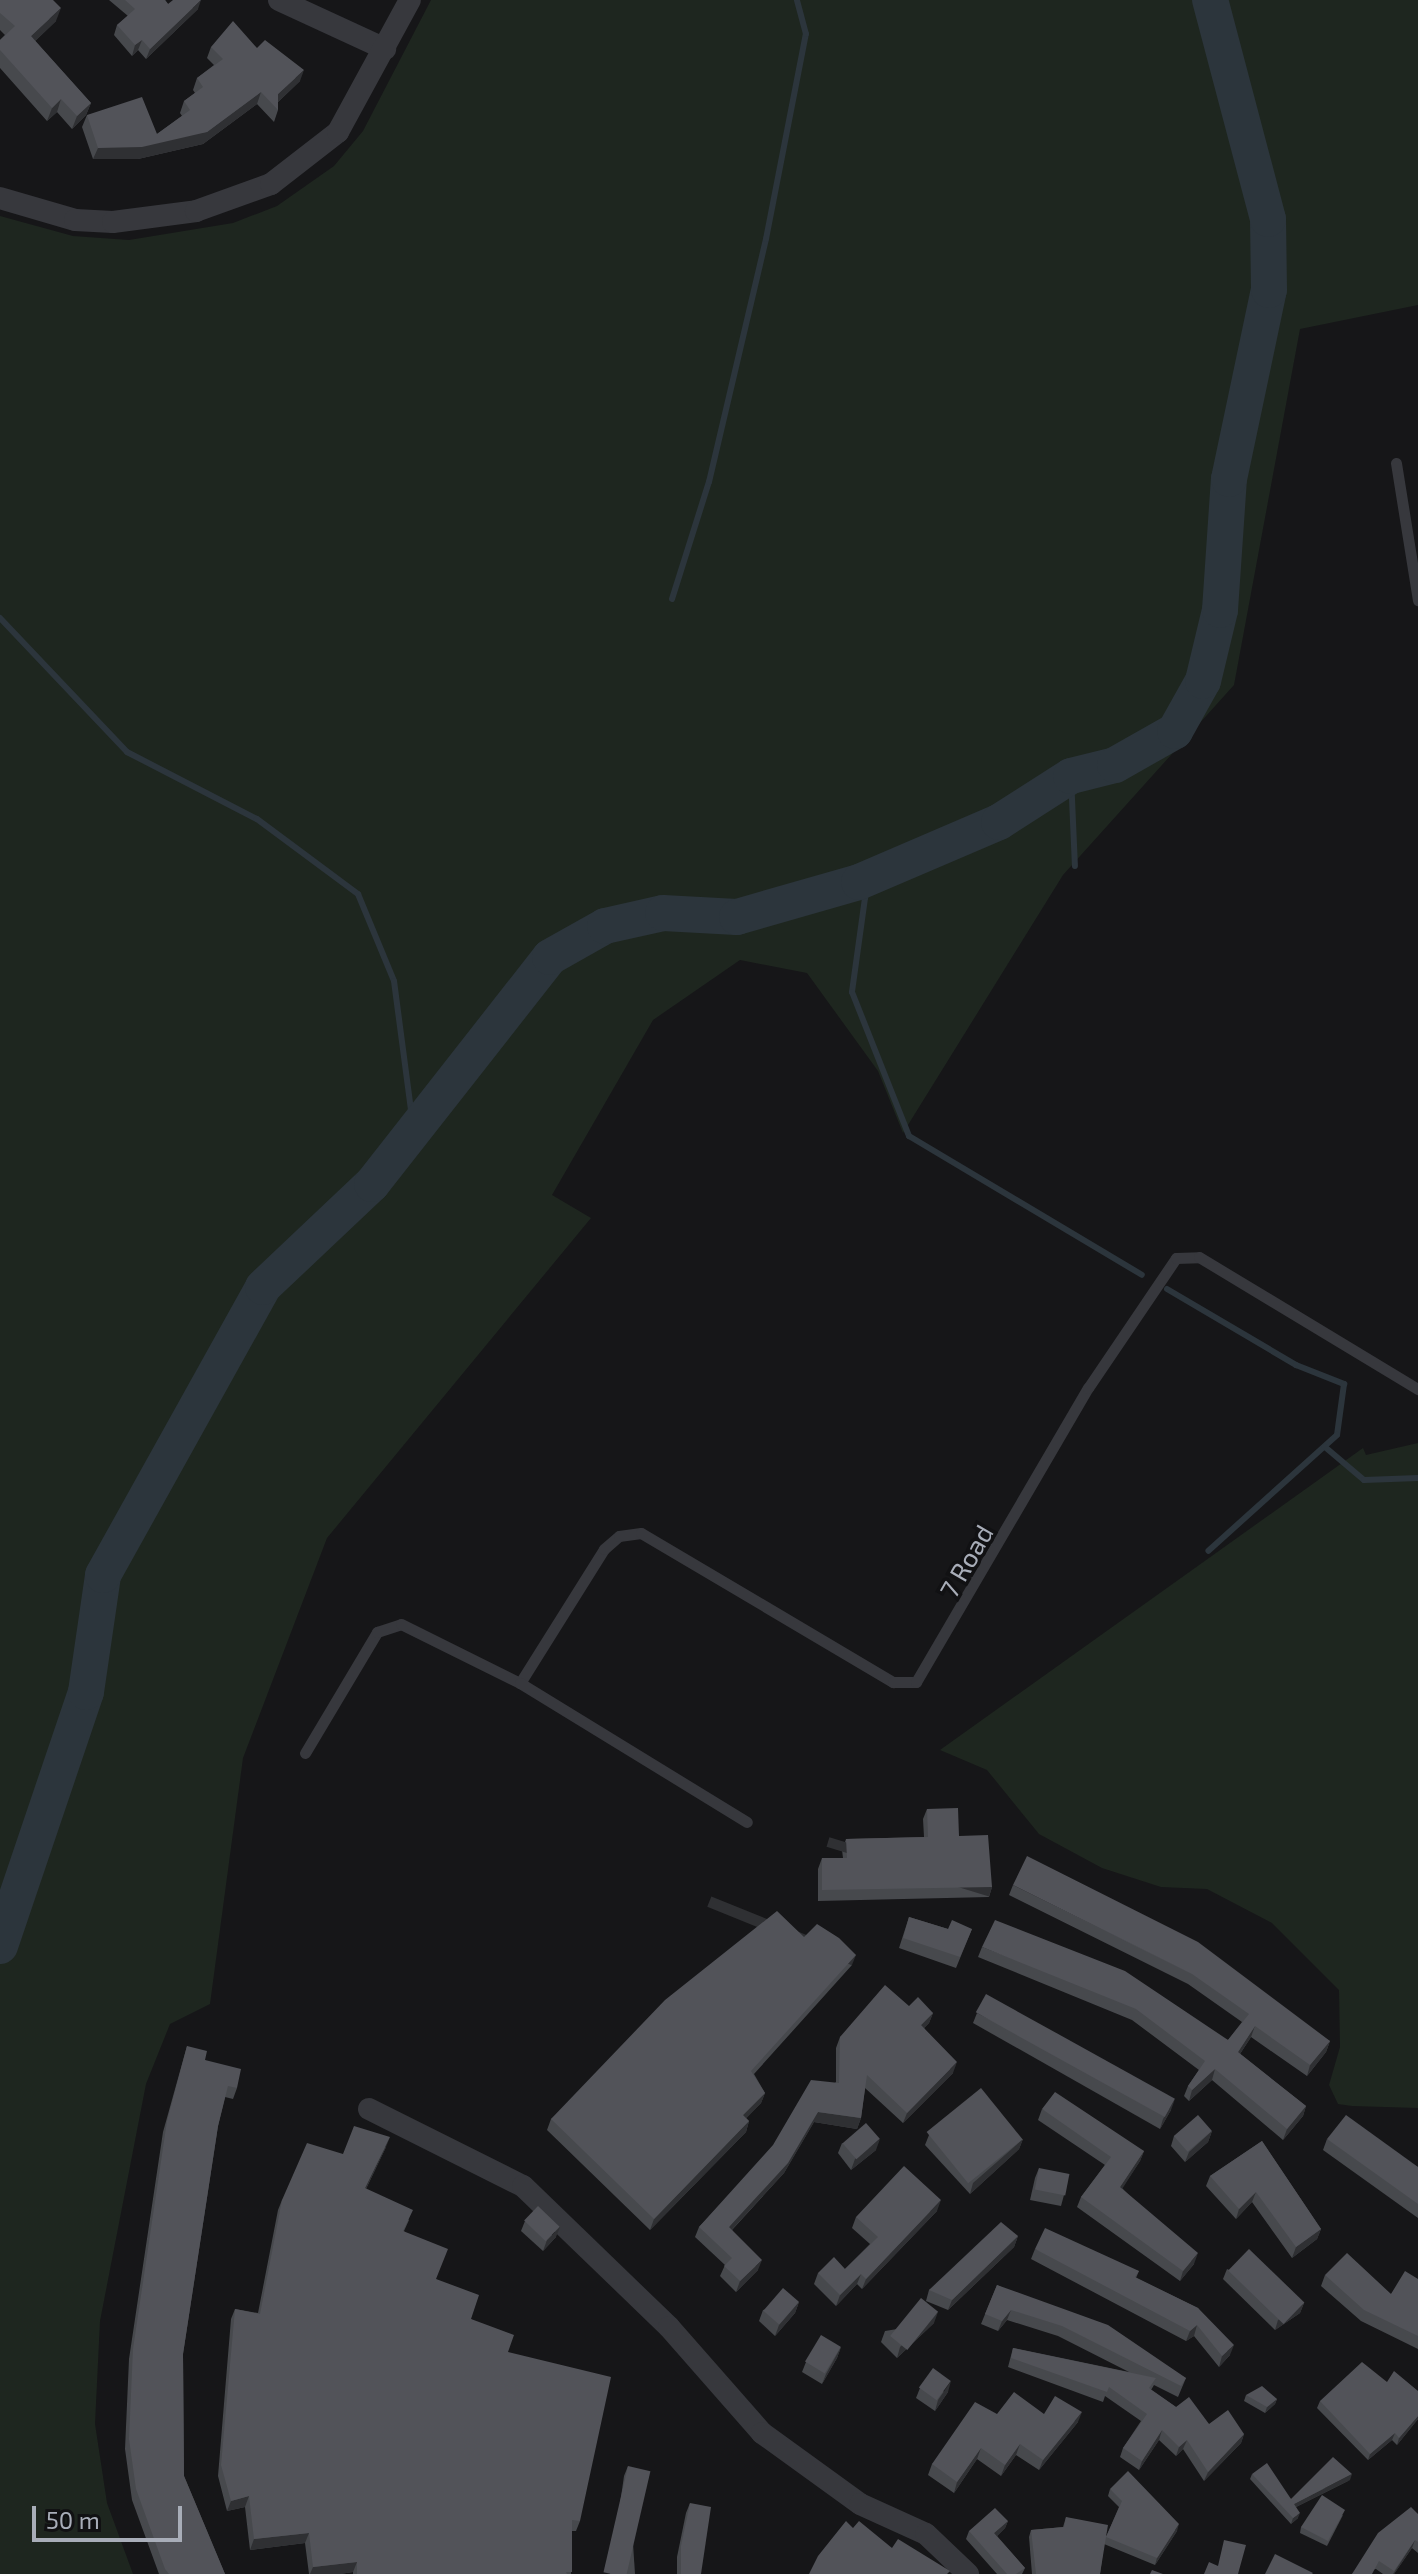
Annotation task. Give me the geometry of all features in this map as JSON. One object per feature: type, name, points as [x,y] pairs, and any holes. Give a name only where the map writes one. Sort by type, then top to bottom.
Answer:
[{"type":"street","points":[[279,0],[385,49]]},
{"type":"street","points":[[0,198],[75,220],[113,222],[239,198],[313,157],[338,132],[410,0]]},
{"type":"street","points":[[369,2109],[523,2186],[669,2327],[762,2433],[860,2504],[926,2534],[968,2574]]},
{"type":"lane","points":[[1396,463],[1418,600]]},
{"type":"lane","name":"7 Road","points":[[520,1683],[604,1549],[619,1536],[641,1533],[893,1682],[916,1682],[1088,1388],[1176,1258],[1199,1257],[1418,1389]]},
{"type":"lane","points":[[305,1753],[369,1644],[390,1625],[416,1627],[520,1683],[747,1822]]},
{"type":"shaded area","points":[[431,0],[1418,0],[1418,305],[1300,329],[1234,685],[1063,875],[903,1133],[878,1071],[807,973],[740,960],[653,1020],[552,1195],[591,1218],[327,1538],[243,1758],[210,2004],[170,2024],[146,2084],[100,2321],[95,2424],[107,2503],[133,2574],[0,2574],[0,216],[73,236],[129,240],[233,223],[277,206],[334,166],[363,131]]},
{"type":"shaded area","points":[[1418,1443],[1418,2108],[1352,2106],[1338,2104],[1329,2085],[1340,2047],[1339,1990],[1272,1923],[1207,1889],[1161,1887],[1102,1868],[1039,1834],[987,1770],[940,1750],[1363,1448],[1366,1455]]},
{"type":"building","points":[[0,0],[53,0],[61,8],[31,36],[91,103],[77,116],[61,99],[52,108],[0,50],[0,40],[15,26],[0,13]]},
{"type":"building","points":[[125,0],[165,0],[168,4],[173,0],[201,0],[150,49],[142,40],[135,45],[117,25],[135,9]]},
{"type":"building","points":[[233,21],[257,48],[265,40],[304,70],[278,94],[278,110],[261,92],[207,132],[142,147],[98,148],[87,115],[142,97],[157,134],[190,110],[184,101],[203,87],[197,78],[223,59],[211,47]]},
{"type":"building","points":[[958,1808],[959,1836],[988,1835],[992,1887],[822,1890],[822,1858],[847,1858],[846,1839],[928,1837],[927,1809]]},
{"type":"building","points":[[1027,1856],[1198,1942],[1330,2041],[1310,2065],[1255,2026],[1238,2052],[1306,2106],[1287,2129],[1215,2069],[1192,2090],[1188,2086],[1205,2061],[1136,2009],[982,1947],[995,1920],[1125,1971],[1228,2040],[1249,2014],[1192,1974],[1013,1885]]},
{"type":"building","points":[[777,1911],[804,1937],[817,1924],[839,1938],[856,1955],[751,2071],[765,2093],[743,2115],[749,2121],[654,2219],[551,2119],[665,2000]]},
{"type":"building","points":[[909,1917],[948,1929],[952,1920],[972,1929],[960,1957],[903,1938]]},
{"type":"building","points":[[885,1985],[909,2006],[918,1997],[933,2013],[921,2025],[957,2062],[907,2113],[867,2075],[861,2118],[818,2112],[788,2163],[729,2227],[762,2260],[740,2281],[724,2266],[732,2258],[699,2227],[773,2145],[811,2080],[839,2083],[840,2037]]},
{"type":"building","points":[[986,1994],[1175,2099],[1165,2117],[976,2012]]},
{"type":"building","points":[[187,2046],[207,2051],[205,2060],[241,2069],[237,2088],[228,2086],[218,2126],[183,2354],[184,2476],[225,2574],[169,2574],[165,2569],[136,2489],[129,2439],[133,2349],[167,2121]]},
{"type":"building","points":[[981,2088],[1023,2139],[968,2183],[927,2132]]},
{"type":"building","points":[[1055,2092],[1144,2151],[1120,2187],[1198,2253],[1183,2271],[1081,2197],[1111,2157],[1042,2109]]},
{"type":"building","points":[[1198,2115],[1212,2131],[1188,2152],[1174,2136]]},
{"type":"building","points":[[1346,2115],[1418,2167],[1418,2204],[1327,2139]]},
{"type":"building","points":[[866,2123],[880,2139],[856,2159],[843,2143]]},
{"type":"building","points":[[354,2126],[390,2137],[365,2188],[413,2210],[403,2231],[448,2249],[436,2279],[479,2295],[471,2319],[514,2335],[508,2352],[611,2377],[580,2521],[572,2520],[572,2572],[357,2574],[357,2562],[313,2567],[309,2533],[254,2539],[249,2496],[231,2501],[221,2465],[235,2309],[260,2314],[282,2200],[307,2143],[343,2154]]},
{"type":"building","points":[[1262,2141],[1321,2229],[1296,2247],[1256,2192],[1239,2209],[1210,2176]]},
{"type":"building","points":[[904,2166],[941,2200],[866,2279],[861,2274],[840,2295],[818,2273],[834,2257],[845,2269],[878,2237],[856,2217]]},
{"type":"building","points":[[1039,2168],[1069,2174],[1065,2196],[1035,2190]]},
{"type":"building","points":[[538,2206],[560,2227],[546,2241],[524,2220]]},
{"type":"building","points":[[1001,2222],[1018,2236],[952,2300],[929,2290]]},
{"type":"building","points":[[1045,2228],[1139,2271],[1135,2277],[1198,2308],[1234,2345],[1222,2356],[1197,2325],[1190,2331],[1035,2249]]},
{"type":"building","points":[[1249,2249],[1304,2302],[1284,2324],[1228,2271]]},
{"type":"building","points":[[1347,2253],[1391,2294],[1405,2271],[1418,2279],[1418,2336],[1364,2310],[1325,2275]]},
{"type":"building","points":[[997,2285],[1108,2325],[1186,2378],[1181,2386],[1062,2326],[1011,2310],[1002,2321],[985,2314]]},
{"type":"building","points":[[783,2288],[799,2302],[779,2324],[763,2311]]},
{"type":"building","points":[[921,2298],[938,2312],[907,2350],[890,2336]]},
{"type":"building","points":[[821,2335],[841,2347],[825,2373],[805,2362]]},
{"type":"building","points":[[1013,2348],[1156,2378],[1149,2388],[1176,2407],[1189,2397],[1209,2424],[1228,2410],[1244,2434],[1208,2472],[1187,2440],[1179,2447],[1162,2430],[1142,2461],[1123,2448],[1147,2414],[1109,2387],[1107,2392],[1011,2358]]},
{"type":"building","points":[[1362,2362],[1387,2382],[1394,2371],[1418,2391],[1418,2416],[1399,2438],[1395,2433],[1370,2454],[1320,2401]]},
{"type":"building","points":[[933,2368],[951,2381],[937,2400],[919,2387]]},
{"type":"building","points":[[1262,2386],[1277,2399],[1267,2407],[1246,2395]]},
{"type":"building","points":[[1014,2392],[1044,2414],[1055,2396],[1082,2412],[1043,2460],[1020,2444],[1005,2465],[981,2448],[957,2482],[932,2464],[975,2402],[997,2414]]},
{"type":"building","points":[[1333,2457],[1352,2474],[1294,2504],[1300,2513],[1293,2518],[1252,2474],[1267,2463],[1291,2499]]},
{"type":"building","points":[[628,2466],[650,2471],[627,2574],[603,2572]]},
{"type":"building","points":[[1128,2471],[1179,2524],[1157,2558],[1106,2537],[1122,2501],[1110,2489]]},
{"type":"building","points":[[1322,2495],[1345,2510],[1328,2541],[1301,2527]]},
{"type":"building","points":[[690,2503],[711,2507],[701,2574],[681,2574],[681,2546]]},
{"type":"building","points":[[1411,2507],[1418,2514],[1418,2542],[1415,2540],[1394,2571],[1379,2561],[1372,2574],[1352,2574],[1378,2533]]},
{"type":"building","points":[[995,2508],[1008,2521],[994,2533],[1025,2568],[1016,2574],[1007,2574],[969,2531]]},
{"type":"building","points":[[1066,2517],[1108,2525],[1100,2574],[1036,2574],[1031,2530],[1064,2527]]},
{"type":"building","points":[[846,2521],[853,2528],[859,2521],[892,2548],[898,2539],[950,2571],[947,2574],[809,2574],[818,2556]]},
{"type":"building","points":[[1224,2540],[1246,2545],[1238,2574],[1204,2574],[1209,2562],[1218,2566]]},
{"type":"building","points":[[1275,2554],[1313,2573],[1265,2574]]},
{"type":"waterway","points":[[672,599],[709,482],[766,239],[806,34],[797,0]]},
{"type":"waterway","points":[[0,1946],[86,1692],[103,1575],[263,1287],[372,1184],[550,957],[605,926],[663,913],[737,917],[859,882],[999,822],[1071,776],[1115,765],[1175,731],[1203,681],[1220,610],[1229,479],[1269,290],[1268,219],[1210,0]]},
{"type":"waterway","points":[[0,618],[127,752],[257,819],[358,894],[394,981],[414,1133]]},
{"type":"waterway","points":[[1071,776],[1075,866]]},
{"type":"waterway","points":[[859,882],[865,898],[852,992],[909,1136],[1142,1275]]},
{"type":"waterway","points":[[1167,1289],[1296,1365],[1344,1384],[1337,1435],[1208,1551]]},
{"type":"waterway","points":[[1325,1447],[1364,1480],[1418,1478]]}]
